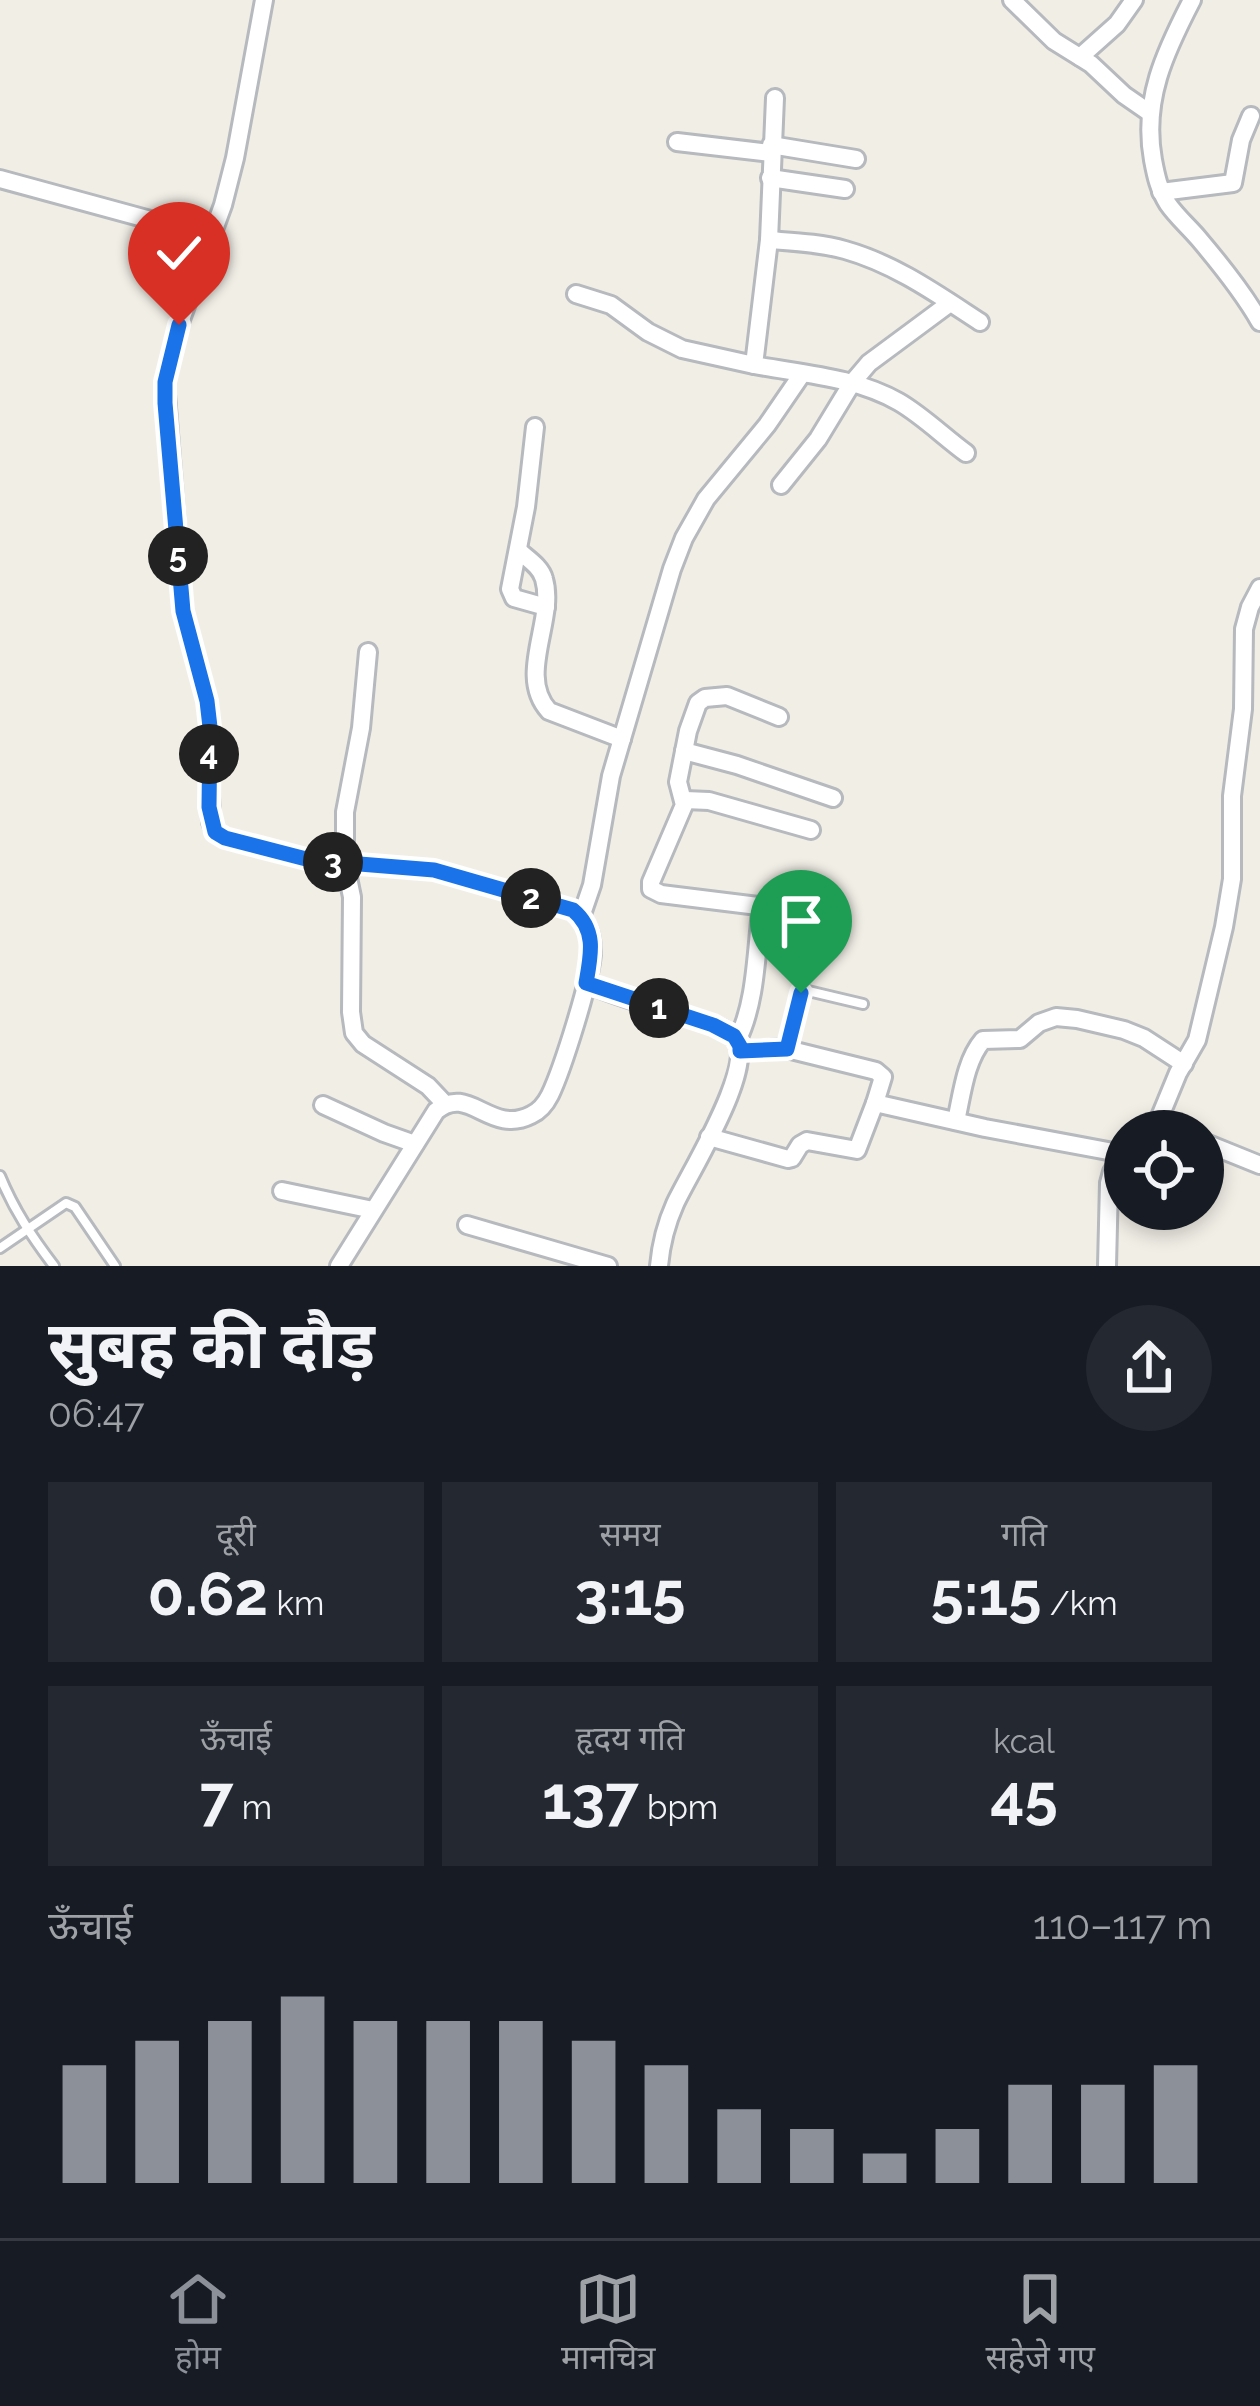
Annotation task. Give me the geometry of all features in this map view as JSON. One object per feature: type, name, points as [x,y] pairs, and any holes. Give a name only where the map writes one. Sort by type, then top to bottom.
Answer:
[{"type":"street","points":[[264,0],[235,158],[179,325],[165,382],[183,611],[210,727],[211,822],[225,838],[310,860],[434,870],[573,910],[589,931],[595,987],[550,1096],[538,1111],[526,1118],[496,1119],[462,1102],[445,1104],[436,1111],[339,1266]]},
{"type":"street","points":[[1012,0],[1054,41],[1150,113]]},
{"type":"street","points":[[1080,56],[1117,24],[1134,0]]},
{"type":"street","points":[[1192,0],[1157,76],[1150,113],[1151,146],[1161,192],[1246,297],[1260,322]]},
{"type":"street","points":[[754,365],[769,240],[775,98]]},
{"type":"street","points":[[1161,192],[1234,183],[1251,116]]},
{"type":"street","points":[[677,142],[856,158]]},
{"type":"street","points":[[1239,151],[1260,149]]},
{"type":"street","points":[[770,178],[845,189]]},
{"type":"street","points":[[0,179],[212,237]]},
{"type":"street","points":[[769,240],[841,249],[873,259],[913,278],[980,322]]},
{"type":"street","points":[[576,294],[611,305],[664,342],[698,355],[851,383],[897,401],[967,453]]},
{"type":"street","points":[[782,485],[868,363],[950,303]]},
{"type":"street","points":[[581,917],[592,886],[608,789],[672,569],[695,516],[802,374]]},
{"type":"street","points":[[536,428],[511,594],[546,607]]},
{"type":"street","points":[[519,551],[544,575],[546,607],[537,653],[542,702],[549,711],[622,739]]},
{"type":"street","points":[[1161,1110],[1197,1040],[1224,927],[1232,879],[1232,796],[1245,675],[1244,629],[1260,588]]},
{"type":"street","points":[[368,652],[361,728],[345,812],[354,1033],[363,1044],[428,1086],[445,1104]]},
{"type":"street","points":[[685,800],[678,782],[698,703],[727,696],[779,717]]},
{"type":"street","points":[[1239,740],[1260,744]]},
{"type":"street","points":[[684,751],[833,798]]},
{"type":"street","points":[[685,800],[709,801],[811,830]]},
{"type":"street","points":[[659,1266],[665,1229],[727,1102],[753,979],[761,912],[758,906],[651,889],[685,800]]},
{"type":"street","points":[[595,987],[713,1025],[734,1036],[739,1046]]},
{"type":"street","points":[[956,1121],[979,1043],[1020,1039],[1039,1023],[1056,1017],[1124,1030],[1184,1064]]},
{"type":"street","points":[[709,1137],[788,1160],[807,1141],[857,1150],[883,1077],[787,1049],[739,1046]]},
{"type":"street","points":[[875,1103],[1104,1150]]},
{"type":"street","points":[[323,1105],[415,1144]]},
{"type":"street","points":[[1224,1150],[1260,1165]]},
{"type":"street","points":[[282,1191],[373,1210]]},
{"type":"street","points":[[467,1225],[608,1266]]},
{"type":"street","points":[[1107,1266],[1108,1230]]},
{"type":"lane","points":[[787,1049],[804,990],[863,1004]]},
{"type":"lane","points":[[0,1176],[11,1204],[54,1266]]},
{"type":"lane","points":[[0,1248],[66,1203],[75,1207],[110,1264]]},
{"type":"route","points":[[179,325],[165,382],[165,403],[183,611],[207,701],[209,807],[215,832],[310,860],[434,870],[573,910],[589,931],[592,953],[586,983],[713,1025],[734,1036],[740,1051],[787,1049],[801,993]]}]
